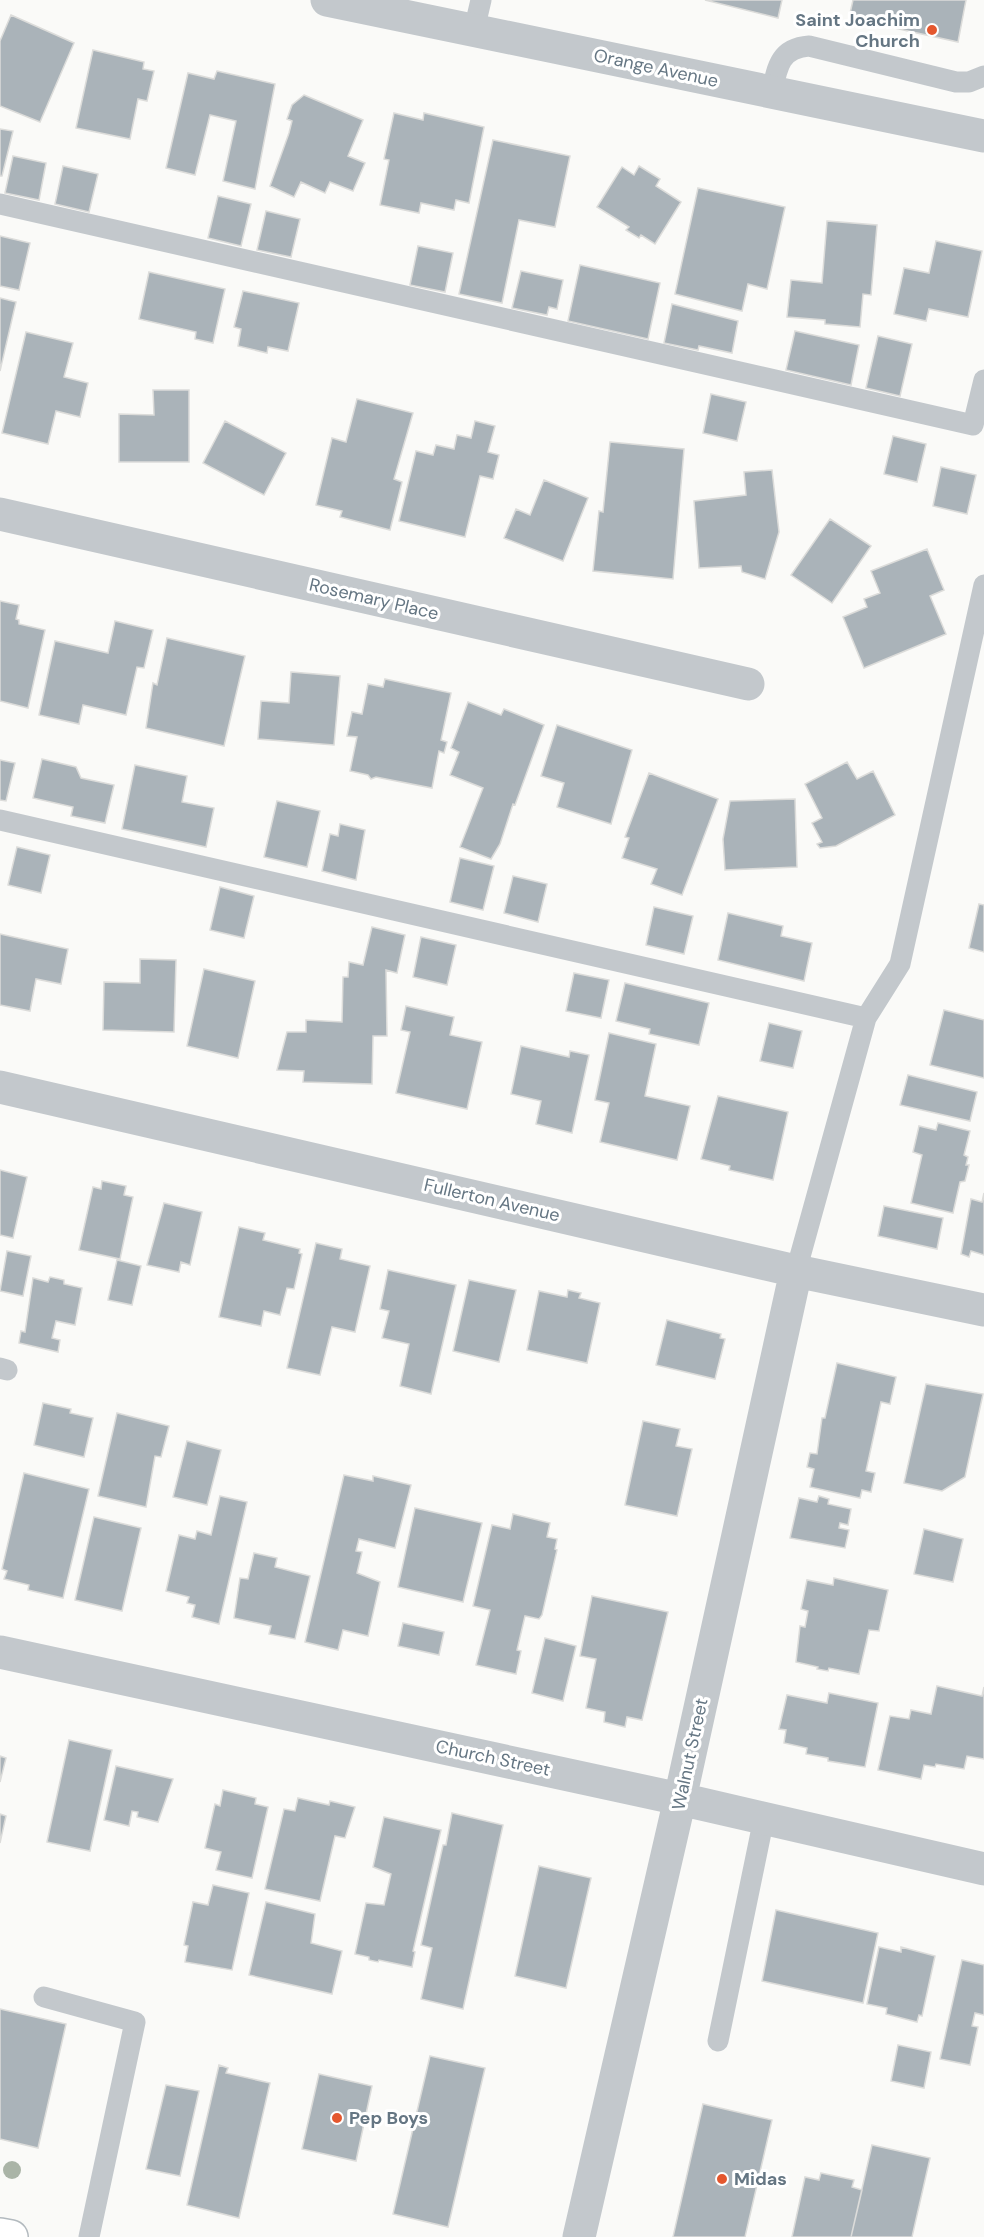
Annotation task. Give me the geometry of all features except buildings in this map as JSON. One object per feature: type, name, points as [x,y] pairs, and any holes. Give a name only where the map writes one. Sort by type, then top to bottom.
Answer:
[{"type":"main road","points":[[0,2235],[11,2237]]},
{"type":"street","name":"Orange Avenue","points":[[327,0],[477,15],[772,92],[984,136]]},
{"type":"street","name":"Rosemary Place","points":[[0,514],[748,684]]},
{"type":"street","name":"Fullerton Avenue","points":[[0,1087],[984,1311]]},
{"type":"street","name":"Walnut Street","points":[[579,2237],[680,1799],[796,1270]]},
{"type":"street","name":"Church Street","points":[[0,1652],[680,1799],[984,1869]]},
{"type":"lane","points":[[772,92],[778,62],[787,52],[798,47],[809,46],[956,82],[969,82],[984,76]]},
{"type":"lane","points":[[0,204],[973,425],[984,380]]},
{"type":"lane","points":[[796,1270],[866,1018],[900,964],[984,585]]},
{"type":"lane","points":[[0,820],[866,1018]]},
{"type":"lane","points":[[718,2041],[764,1818]]},
{"type":"lane","points":[[44,1997],[135,2022],[90,2237]]},
{"type":"place","name":"Saint Joachim Church","points":[[932,30]]},
{"type":"place","name":"Pep Boys","points":[[337,2118]]},
{"type":"place","name":"Midas","points":[[722,2179]]}]
